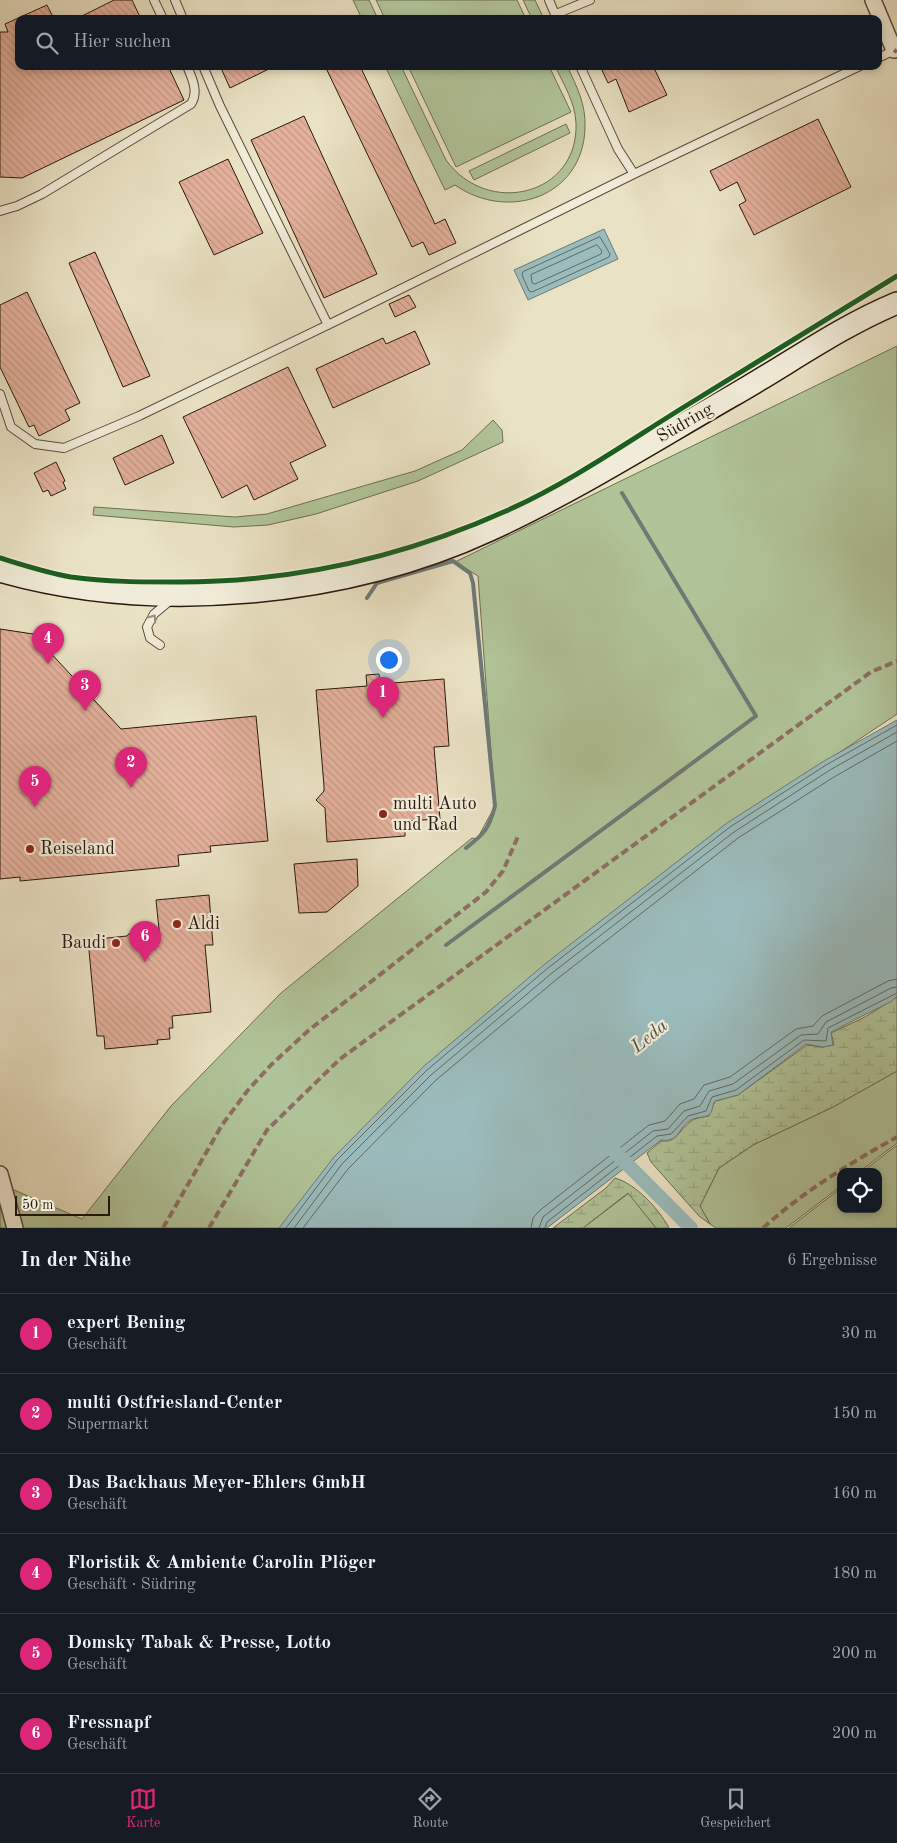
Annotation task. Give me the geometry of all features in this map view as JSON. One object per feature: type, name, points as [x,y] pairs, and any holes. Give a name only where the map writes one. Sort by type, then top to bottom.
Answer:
[{"type":"main road","name":"Südring","points":[[0,571],[27,579],[78,588],[123,593],[179,595],[231,593],[331,580],[384,568],[488,531],[578,485],[839,332],[897,302]]},
{"type":"street","points":[[873,0],[880,15]]},
{"type":"street","points":[[882,20],[896,50]]},
{"type":"street","points":[[0,1176],[15,1228]]},
{"type":"lane","points":[[154,0],[162,15]]},
{"type":"lane","points":[[175,0],[181,15]]},
{"type":"lane","points":[[549,0],[556,15]]},
{"type":"lane","points":[[561,15],[590,0]]},
{"type":"lane","points":[[882,56],[896,50]]},
{"type":"lane","points":[[0,211],[17,206],[42,194],[191,104],[195,97],[195,90],[188,70]]},
{"type":"lane","points":[[206,70],[220,106],[328,325]]},
{"type":"lane","points":[[582,70],[618,149],[634,174]]},
{"type":"lane","points":[[0,394],[11,428],[34,444],[64,448],[139,416],[852,70]]},
{"type":"lane","points":[[160,645],[150,638],[147,627],[154,614],[179,595]]},
{"type":"green space","points":[[353,0],[369,0],[376,15],[360,15]]},
{"type":"green space","points":[[376,0],[517,0],[524,15],[383,15]]},
{"type":"green space","points":[[523,0],[535,0],[542,15],[530,15]]},
{"type":"green space","points":[[387,70],[403,70],[446,160],[464,178],[484,189],[506,193],[528,190],[547,182],[563,167],[573,148],[576,123],[574,108],[557,70],[569,70],[582,103],[585,128],[581,152],[571,171],[557,186],[539,196],[519,201],[497,201],[476,196],[455,185],[445,190]]},
{"type":"green space","points":[[410,70],[551,70],[571,112],[456,167]]},
{"type":"green space","points":[[566,124],[570,133],[474,180],[469,171]]},
{"type":"green space","points":[[897,346],[897,714],[761,805],[291,1228],[0,1228],[0,1186],[7,1187],[82,1219],[171,1106],[281,993],[472,838],[477,839],[495,806],[478,576],[455,562]]},
{"type":"green space","points":[[493,420],[502,430],[503,442],[418,481],[316,514],[268,525],[234,527],[93,515],[94,507],[235,517],[267,514],[415,471],[462,450]]},
{"type":"green space","points":[[897,997],[897,1071],[833,1107],[753,1145],[719,1168],[700,1206],[710,1224],[699,1216],[651,1162],[647,1153],[661,1141],[674,1138],[692,1121],[709,1116],[715,1101],[738,1095],[807,1045],[823,1047],[834,1045],[831,1033],[865,1017]]},
{"type":"green space","points":[[897,1071],[897,1143],[864,1168],[837,1168],[837,1189],[786,1228],[716,1228],[710,1224],[700,1206],[719,1168],[753,1145],[833,1107]]},
{"type":"green space","points":[[897,1145],[897,1228],[789,1228],[837,1191],[837,1213],[882,1213],[882,1168],[867,1168]]},
{"type":"green space","points":[[615,1178],[639,1191],[659,1213],[669,1228],[656,1228],[628,1193],[583,1228],[553,1228],[606,1188]]},
{"type":"green space","points":[[629,1193],[656,1228],[583,1228]]},
{"type":"water","points":[[604,229],[618,259],[528,300],[514,270]]},
{"type":"water","name":"Leda","points":[[897,720],[897,996],[892,1001],[831,1032],[833,1045],[823,1047],[806,1044],[738,1095],[715,1101],[709,1115],[695,1118],[688,1122],[672,1139],[661,1140],[547,1228],[279,1228],[334,1157],[423,1067],[545,964],[727,823],[824,761]]},
{"type":"building","points":[[114,0],[132,0],[139,15],[84,15]]},
{"type":"building","points":[[47,5],[52,15],[25,15]]},
{"type":"building","points":[[15,19],[15,70],[170,70],[184,100],[22,178],[0,177],[0,32],[8,32],[5,24]]},
{"type":"building","points":[[222,70],[267,70],[230,88]]},
{"type":"building","points":[[327,70],[362,70],[435,224],[445,219],[456,243],[429,255],[423,242],[412,247]]},
{"type":"building","points":[[602,70],[655,70],[667,95],[629,112],[616,79],[608,83]]},
{"type":"building","points":[[304,116],[377,274],[324,298],[251,140]]},
{"type":"building","points":[[818,119],[851,187],[754,235],[739,205],[746,201],[737,182],[720,191],[710,171]]},
{"type":"building","points":[[228,159],[263,233],[214,255],[179,182]]},
{"type":"building","points":[[95,252],[150,376],[123,387],[69,263]]},
{"type":"building","points":[[27,292],[80,403],[65,410],[70,420],[39,436],[34,425],[29,427],[0,367],[0,305]]},
{"type":"building","points":[[409,295],[416,307],[395,317],[389,304]]},
{"type":"building","points":[[415,331],[430,364],[333,408],[316,369],[383,338],[386,344]]},
{"type":"building","points":[[288,367],[326,446],[290,463],[298,479],[254,500],[247,485],[222,498],[183,417]]},
{"type":"building","points":[[162,435],[174,463],[125,485],[113,458]]},
{"type":"building","points":[[56,462],[65,481],[63,482],[66,489],[51,496],[48,490],[43,492],[34,473]]},
{"type":"building","points":[[0,629],[33,634],[121,729],[256,716],[268,841],[210,846],[211,852],[178,855],[179,866],[20,881],[20,877],[0,879]]},
{"type":"building","points":[[379,674],[380,684],[444,679],[449,746],[434,747],[440,819],[405,821],[405,836],[327,842],[325,808],[316,800],[324,791],[324,786],[316,690],[367,686],[366,675]]},
{"type":"building","points":[[357,859],[358,886],[327,912],[299,913],[294,864]]},
{"type":"building","points":[[209,895],[213,945],[205,945],[211,1012],[172,1016],[173,1028],[169,1028],[170,1039],[157,1040],[158,1044],[105,1049],[104,1036],[97,1036],[88,940],[127,936],[140,922],[160,939],[156,900]]},
{"type":"waterway","points":[[446,945],[756,716],[622,493]]},
{"type":"waterway","points":[[367,598],[377,583],[453,561],[470,573],[473,583],[495,806],[485,830],[466,848]]},
{"type":"waterway","points":[[615,1152],[691,1228]]},
{"type":"marked path","points":[[209,1228],[267,1130],[340,1059],[871,672],[897,661]]},
{"type":"marked path","points":[[163,1228],[222,1125],[248,1090],[271,1065],[309,1030],[486,892],[503,871],[519,834]]},
{"type":"marked path","points":[[763,1228],[794,1202],[827,1179],[897,1137]]},
{"type":"cycle path","points":[[0,558],[35,569],[84,579],[138,582],[222,581],[264,578],[305,572],[387,554],[427,542],[467,528],[552,488],[897,276]]},
{"type":"place","name":"Floristik & Ambiente Carolin Plöger","points":[[48,664]]},
{"type":"place","name":"Das Backhaus Meyer-Ehlers GmbH","points":[[85,711]]},
{"type":"place","name":"expert Bening","points":[[383,718]]},
{"type":"place","name":"multi Ostfriesland-Center","points":[[131,788]]},
{"type":"place","name":"Domsky Tabak & Presse, Lotto","points":[[35,807]]},
{"type":"place","name":"multi Auto und Rad","points":[[383,814]]},
{"type":"place","name":"Reiseland","points":[[30,849]]},
{"type":"place","name":"Aldi","points":[[177,924]]},
{"type":"place","name":"Baudi","points":[[116,943]]},
{"type":"place","name":"Fressnapf","points":[[145,962]]}]
